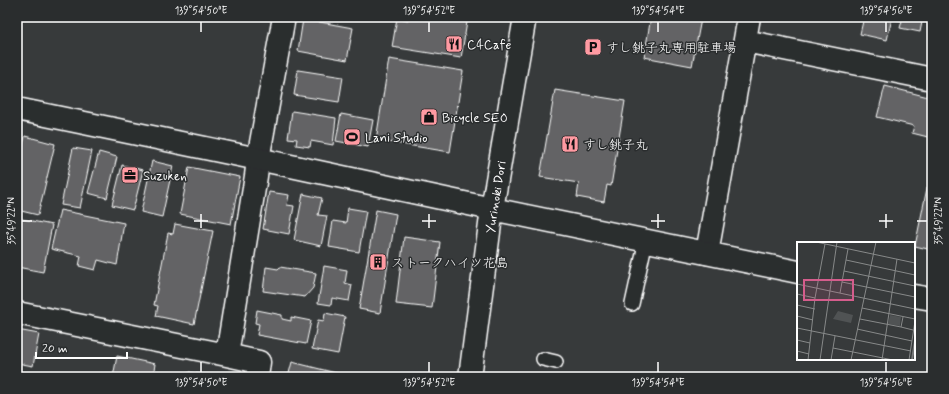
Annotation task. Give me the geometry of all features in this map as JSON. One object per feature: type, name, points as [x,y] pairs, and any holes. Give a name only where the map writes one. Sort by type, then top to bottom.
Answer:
[{"type":"street","points":[[227,355],[258,159],[284,17]]},
{"type":"street","name":"Yurinoki Dori","points":[[470,377],[492,209],[525,17]]},
{"type":"street","points":[[707,253],[749,17]]},
{"type":"street","points":[[745,41],[932,79]]},
{"type":"street","points":[[17,109],[797,272]]},
{"type":"street","points":[[915,296],[932,300]]},
{"type":"street","points":[[17,313],[259,362],[257,377]]},
{"type":"lane","points":[[632,304],[646,240]]},
{"type":"lane","points":[[543,359],[556,362]]},
{"type":"building","points":[[409,17],[434,17],[467,22],[461,58],[392,47],[397,18],[408,20]]},
{"type":"building","points":[[651,17],[691,17],[701,19],[692,66],[644,57]]},
{"type":"building","points":[[864,17],[892,18],[887,40],[860,34]]},
{"type":"building","points":[[895,17],[923,17],[920,32],[900,28],[902,21],[895,19]]},
{"type":"building","points":[[303,19],[353,28],[347,60],[298,51]]},
{"type":"building","points":[[389,59],[463,71],[450,152],[376,140]]},
{"type":"building","points":[[298,70],[343,77],[339,102],[294,95]]},
{"type":"building","points":[[885,86],[932,98],[929,111],[932,112],[932,123],[928,137],[912,133],[914,126],[877,117]]},
{"type":"building","points":[[555,90],[625,101],[611,186],[607,185],[604,202],[577,197],[579,183],[540,177]]},
{"type":"building","points":[[292,111],[336,118],[333,145],[311,141],[310,147],[296,145],[297,139],[288,138]]},
{"type":"building","points":[[341,114],[373,120],[368,147],[336,141]]},
{"type":"building","points":[[25,136],[55,144],[38,215],[17,210],[17,147],[22,148]]},
{"type":"building","points":[[73,148],[92,151],[80,208],[61,205]]},
{"type":"building","points":[[99,152],[117,157],[107,198],[88,193]]},
{"type":"building","points":[[152,161],[173,166],[162,217],[141,212]]},
{"type":"building","points":[[122,165],[143,170],[133,210],[112,205]]},
{"type":"building","points":[[189,167],[240,177],[231,224],[180,214]]},
{"type":"building","points":[[927,188],[932,189],[932,250],[915,246]]},
{"type":"building","points":[[269,192],[289,195],[287,205],[294,206],[289,234],[263,229]]},
{"type":"building","points":[[303,194],[322,198],[318,215],[327,216],[321,246],[294,240]]},
{"type":"building","points":[[348,208],[366,211],[359,252],[329,247],[333,221],[346,223]]},
{"type":"building","points":[[60,210],[124,223],[117,265],[98,260],[95,270],[79,266],[81,256],[51,249]]},
{"type":"building","name":"ストークハイツ花島","points":[[376,210],[396,214],[380,313],[359,309]]},
{"type":"building","points":[[17,218],[52,225],[43,272],[17,267]]},
{"type":"building","points":[[175,224],[213,231],[194,324],[156,316],[158,306],[154,305],[168,233],[173,234]]},
{"type":"building","points":[[404,237],[440,242],[432,308],[396,304]]},
{"type":"building","points":[[324,266],[347,270],[345,283],[352,285],[349,301],[332,298],[331,305],[318,303]]},
{"type":"building","points":[[266,267],[278,269],[280,267],[316,273],[313,288],[305,297],[263,291]]},
{"type":"building","points":[[257,310],[282,315],[282,319],[291,321],[291,317],[311,321],[306,344],[257,335],[259,324],[255,323]]},
{"type":"building","points":[[325,313],[345,317],[338,354],[312,349],[318,320],[324,321]]},
{"type":"building","points":[[17,330],[39,334],[33,366],[17,363]]},
{"type":"building","points":[[117,356],[155,364],[153,377],[113,377]]},
{"type":"building","points":[[292,362],[352,377],[288,377]]},
{"type":"building","points":[[189,372],[214,377],[188,377]]},
{"type":"place","name":"C4Cafe","points":[[454,44]]},
{"type":"place","name":"すし銚子丸専用駐車場","points":[[593,47]]},
{"type":"place","name":"Bicycle SEO","points":[[429,117]]},
{"type":"place","name":"Lani Studio","points":[[352,137]]},
{"type":"place","name":"すし銚子丸","points":[[570,144]]},
{"type":"place","name":"Suzuken","points":[[130,175]]},
{"type":"place","name":"ストークハイツ花島","points":[[378,262]]}]
